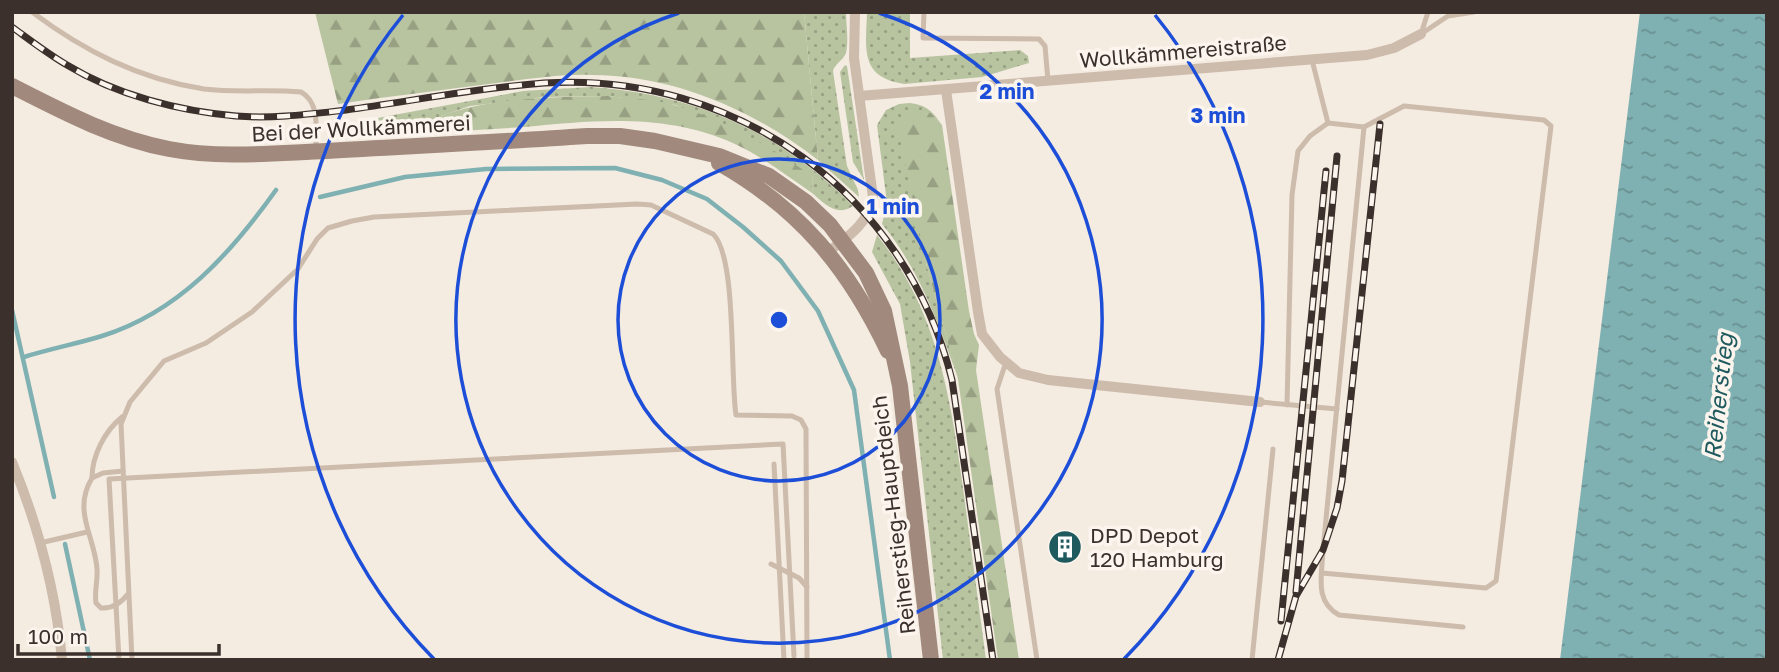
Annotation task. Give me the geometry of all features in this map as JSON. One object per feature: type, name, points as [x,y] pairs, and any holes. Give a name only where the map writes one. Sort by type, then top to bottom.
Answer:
[{"type":"main road","name":"Bei der Wollkämmerei","points":[[12,74],[34,98]]},
{"type":"main road","name":"Bei der Wollkämmerei","points":[[12,86],[78,120],[108,132],[170,149],[225,155],[608,136],[655,141],[719,156],[769,176],[806,202],[843,241],[866,272],[884,311],[890,329],[895,365]]},
{"type":"main road","name":"Bei der Wollkämmerei","points":[[698,153],[745,178],[808,228],[828,252],[870,314],[895,365]]},
{"type":"main road","name":"Reiherstieg-Hauptdeich","points":[[895,365],[903,405],[931,660]]},
{"type":"street","points":[[828,252],[843,241],[868,215],[873,197],[854,58],[855,12]]},
{"type":"street","name":"Wollkämmereistraße","points":[[859,96],[1367,55],[1394,48],[1421,34]]},
{"type":"street","points":[[946,90],[982,334],[1006,362],[1019,373],[1048,380],[1260,402]]},
{"type":"street","points":[[12,462],[32,509],[59,624],[62,660]]},
{"type":"lane","points":[[32,12],[67,38],[144,74],[202,88],[301,92],[309,97],[313,105],[316,151]]},
{"type":"lane","points":[[924,12],[923,38],[1039,39],[1045,46],[1048,81]]},
{"type":"lane","points":[[1421,34],[1428,12]]},
{"type":"lane","points":[[1421,34],[1448,16],[1474,12]]},
{"type":"lane","points":[[1312,60],[1328,123]]},
{"type":"lane","points":[[1287,405],[1292,195],[1298,151],[1310,136],[1328,123],[1364,127],[1404,106],[1544,120],[1551,126],[1496,581],[1486,588],[1322,573]]},
{"type":"lane","points":[[1364,127],[1336,409],[1322,597],[1328,609],[1339,615],[1463,626]]},
{"type":"lane","points":[[129,593],[114,606],[101,608],[96,603],[97,565],[86,532],[85,501],[92,478],[92,466],[107,432],[122,417],[136,394],[164,362],[206,343],[260,306],[298,268],[317,239],[328,229],[352,220],[374,217],[645,204],[713,234],[720,243],[730,291],[736,415],[792,415],[804,424],[807,442],[807,660]]},
{"type":"lane","points":[[1006,362],[998,389],[1038,660]]},
{"type":"lane","points":[[1260,402],[1336,409]]},
{"type":"lane","points":[[122,417],[120,432],[132,660]]},
{"type":"lane","points":[[119,660],[109,479],[783,443],[794,658]]},
{"type":"lane","points":[[1252,660],[1273,449]]},
{"type":"lane","points":[[774,464],[784,660]]},
{"type":"lane","points":[[92,478],[103,473],[123,471]]},
{"type":"lane","points":[[40,543],[86,532]]},
{"type":"lane","points":[[771,564],[799,578],[807,590]]},
{"type":"green space","points":[[315,12],[804,12],[818,160],[768,126],[712,99],[653,81],[623,77],[544,77],[338,104]]},
{"type":"green space","points":[[804,12],[846,12],[846,53],[833,71],[847,166],[859,197],[818,160]]},
{"type":"green space","points":[[867,12],[910,12],[910,58],[1020,50],[1028,56],[1029,63],[982,77],[904,84],[889,80],[872,68],[868,59]]},
{"type":"green space","points":[[845,65],[864,180],[853,162],[840,72]]},
{"type":"green space","points":[[591,87],[665,98],[734,121],[796,157],[853,206],[841,210],[831,208],[812,193],[813,177],[676,105],[608,96],[545,97],[470,106],[441,116],[444,132],[334,132],[328,129],[523,91]]},
{"type":"green space","points":[[608,96],[670,104],[731,128],[782,156],[813,177],[812,193],[745,149],[710,134],[684,127],[605,121],[444,132],[441,116],[502,102]]},
{"type":"green space","points":[[910,103],[929,110],[942,125],[931,113],[926,263],[958,378],[917,278],[882,224],[887,203],[877,125],[886,110],[899,104]]},
{"type":"green space","points":[[912,109],[931,113],[942,125],[969,311],[979,345],[976,370],[1019,660],[998,660],[958,379],[926,263],[898,129],[902,114]]},
{"type":"green space","points":[[877,235],[898,264],[915,295],[939,359],[954,426],[986,660],[943,660],[910,362],[900,304],[872,252]]},
{"type":"water","name":"Reiherstieg","points":[[1640,12],[1767,12],[1767,660],[1560,660]]},
{"type":"waterway","points":[[320,197],[405,177],[486,169],[615,168],[662,180],[707,199],[743,227],[781,261],[818,311],[854,390],[890,660]]},
{"type":"waterway","points":[[24,357],[102,336],[155,312],[179,296],[221,258],[276,190]]},
{"type":"waterway","points":[[12,310],[54,497]]},
{"type":"waterway","points":[[65,544],[90,660]]},
{"type":"railway","points":[[12,27],[86,76],[148,100],[192,110],[250,117],[277,116],[346,110],[519,85],[614,85],[682,98],[745,122],[802,157],[853,201],[896,253],[929,313],[952,380],[993,660]]},
{"type":"railway","points":[[1278,660],[1296,596],[1323,550],[1337,508],[1380,124]]},
{"type":"railway","points":[[1296,592],[1337,156]]},
{"type":"railway","points":[[1281,621],[1326,171]]},
{"type":"place","name":"DPD Depot 120 Hamburg","points":[[1065,547]]}]
